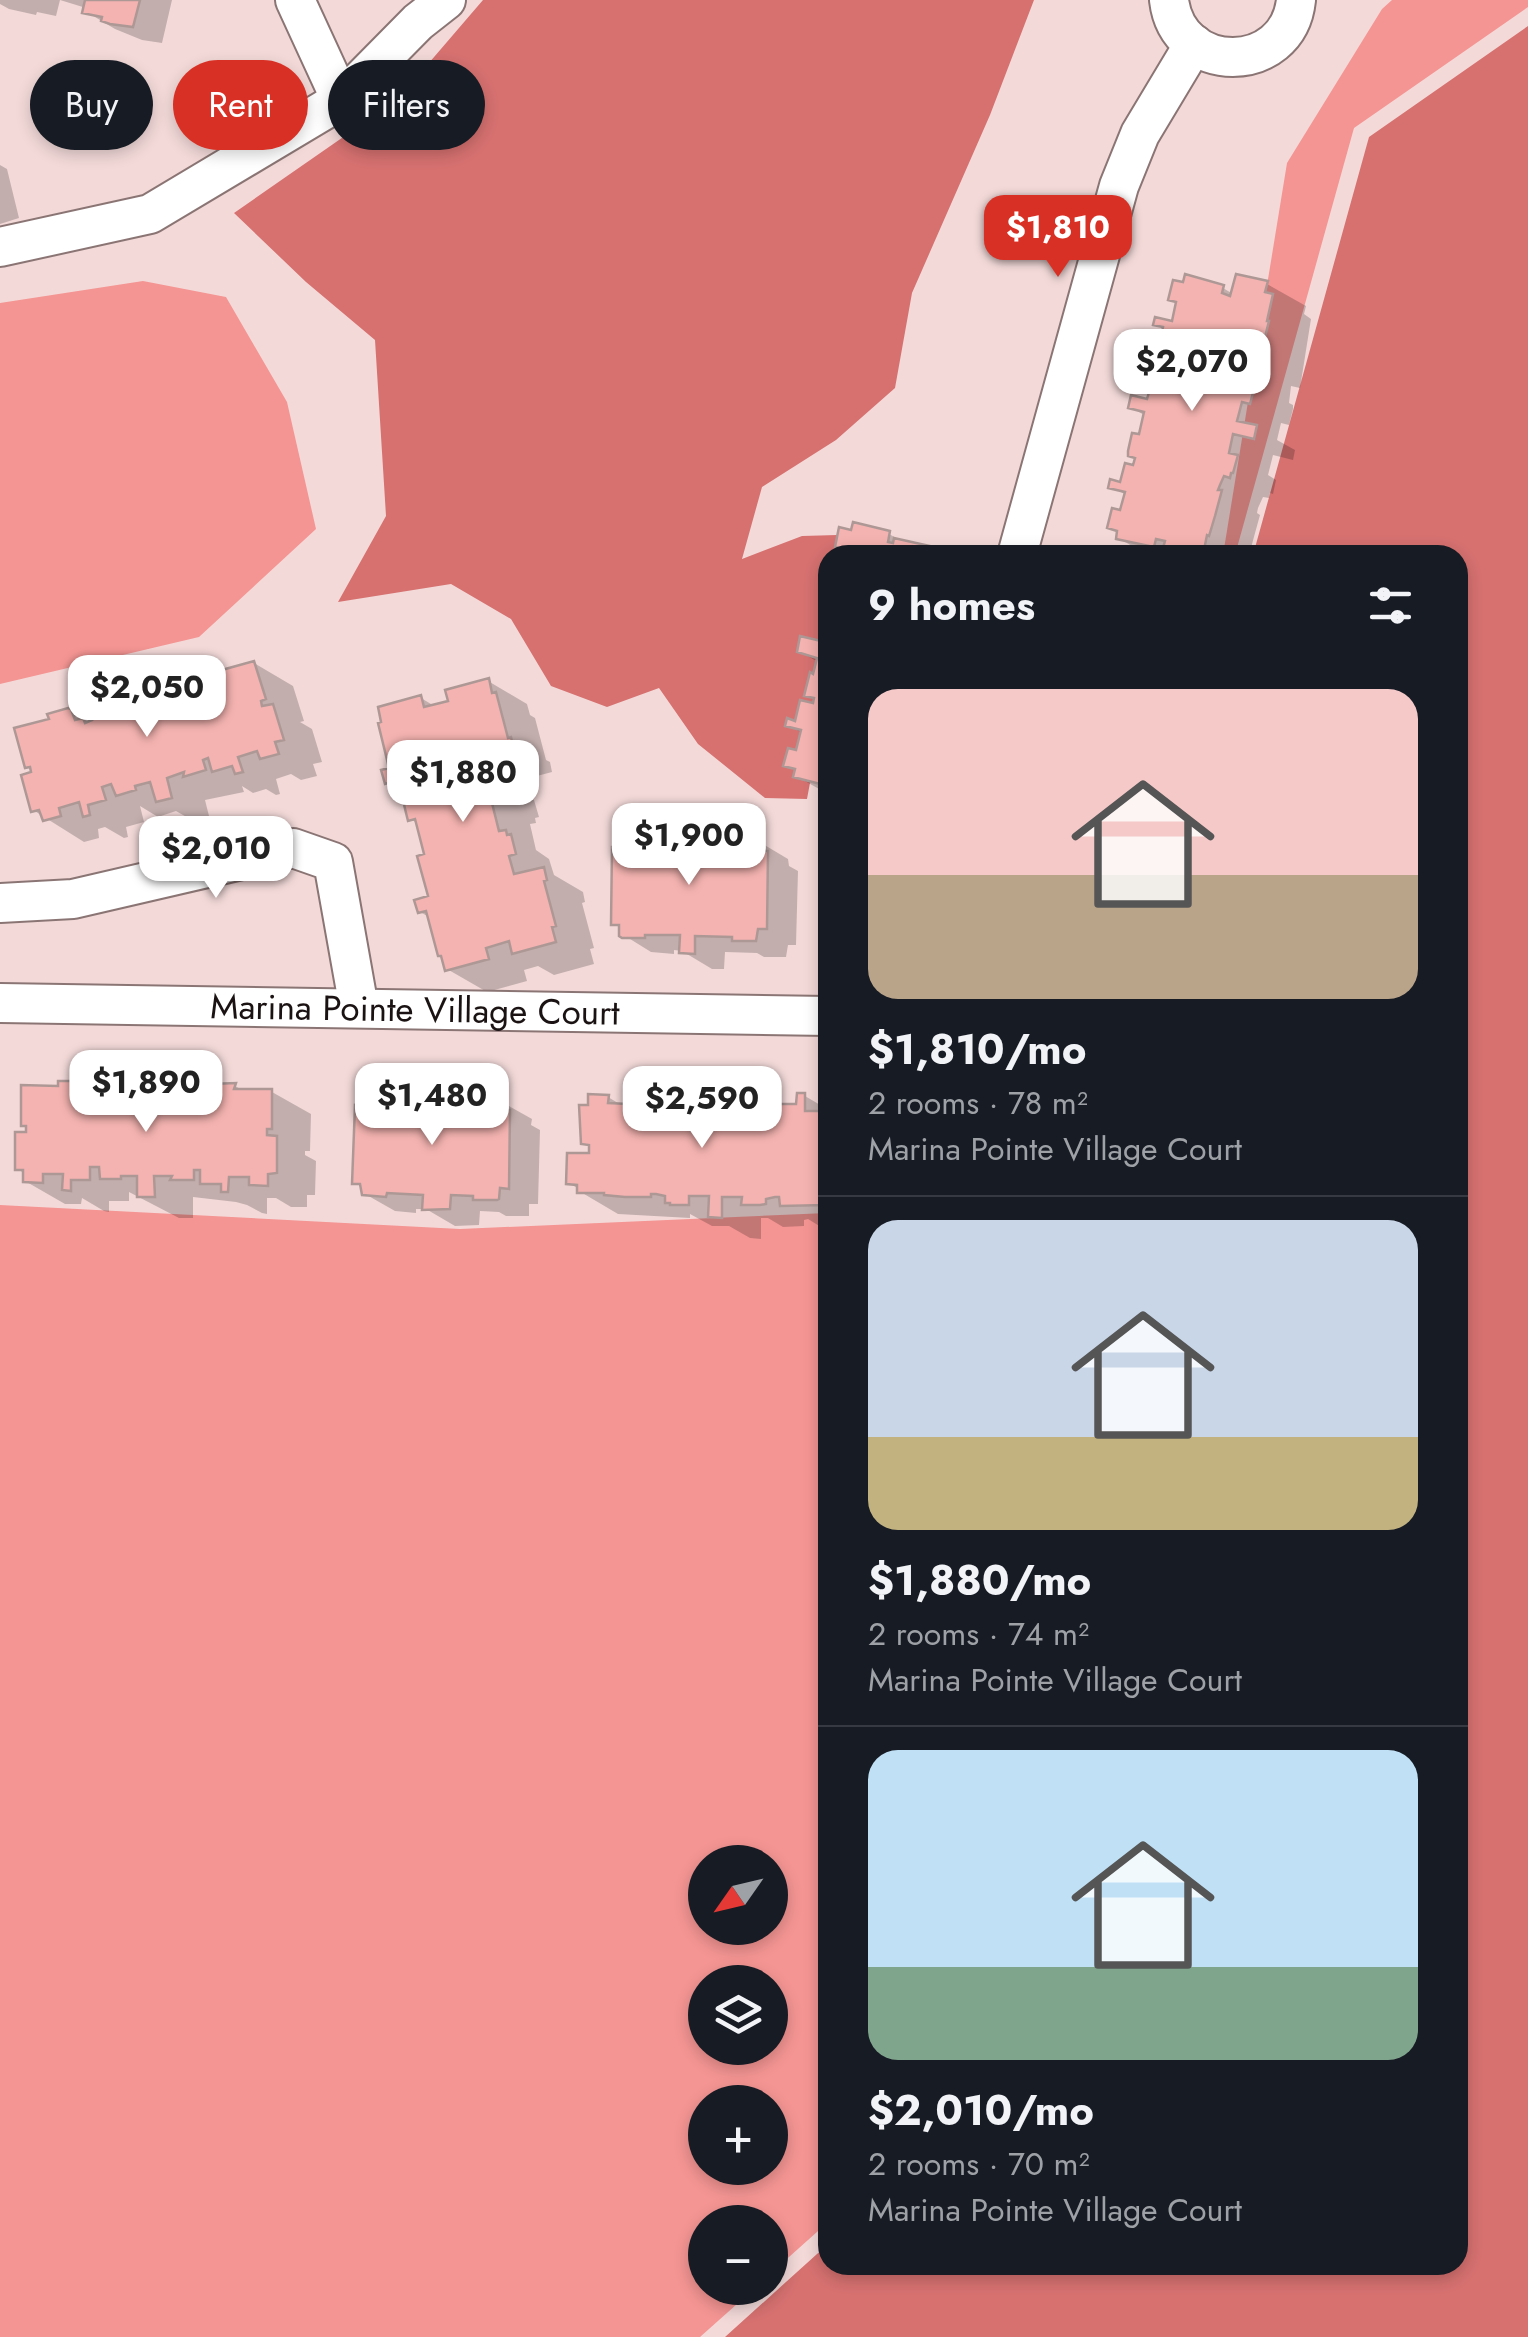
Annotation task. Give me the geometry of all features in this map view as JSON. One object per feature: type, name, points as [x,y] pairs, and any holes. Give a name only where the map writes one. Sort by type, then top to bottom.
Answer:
[{"type":"street","points":[[295,0],[328,72]]},
{"type":"street","points":[[380,60],[446,0]]},
{"type":"street","points":[[1169,0],[1176,26],[1194,44],[1207,53],[1228,58],[1250,56],[1269,47],[1285,31],[1296,0]]},
{"type":"street","points":[[1020,545],[1118,186],[1140,134],[1194,44]]},
{"type":"street","points":[[0,247],[150,214],[328,108]]},
{"type":"street","points":[[0,904],[74,900],[292,848],[333,862],[359,1008]]},
{"type":"street","name":"Marina Pointe Village Court","points":[[0,1002],[818,1016]]},
{"type":"shaded area","points":[[483,0],[1034,0],[990,115],[912,293],[895,388],[836,440],[762,487],[742,559],[802,536],[837,535],[842,545],[818,545],[818,740],[807,799],[765,798],[698,744],[659,688],[607,707],[551,686],[511,619],[451,584],[338,602],[386,516],[375,340],[306,282],[234,213],[328,148],[485,150],[485,60],[431,60]]},
{"type":"shaded area","points":[[1392,0],[1528,0],[1528,7],[1354,128],[1238,545],[1225,545],[1287,163],[1382,9]]},
{"type":"shaded area","points":[[1528,26],[1528,2337],[725,2337],[760,2305],[788,2305],[788,2280],[818,2253],[818,2275],[1468,2275],[1468,545],[1256,545],[1369,137]]},
{"type":"shaded area","points":[[143,281],[226,297],[287,402],[316,529],[199,637],[0,684],[0,303]]},
{"type":"shaded area","points":[[0,1205],[460,1229],[818,1213],[818,2231],[788,2258],[788,2205],[688,2205],[688,2305],[736,2305],[700,2337],[0,2337]]},
{"type":"building","points":[[85,0],[140,0],[133,27],[110,24],[101,21],[102,17],[82,13]]},
{"type":"building","points":[[1185,274],[1224,285],[1222,293],[1230,296],[1236,274],[1268,281],[1265,292],[1273,294],[1264,341],[1267,342],[1261,368],[1252,365],[1251,379],[1255,385],[1250,404],[1242,402],[1237,421],[1257,425],[1254,439],[1233,434],[1229,453],[1238,455],[1233,473],[1230,478],[1224,476],[1218,490],[1222,490],[1205,545],[1164,545],[1165,541],[1156,539],[1154,545],[1144,545],[1116,539],[1117,531],[1107,528],[1112,508],[1120,510],[1125,492],[1108,488],[1110,479],[1120,482],[1125,463],[1133,465],[1135,458],[1128,456],[1128,451],[1132,433],[1139,434],[1144,412],[1128,408],[1131,395],[1147,399],[1153,378],[1144,377],[1149,356],[1152,352],[1166,355],[1167,348],[1159,346],[1163,327],[1153,325],[1155,317],[1172,321],[1176,302],[1168,300],[1173,280],[1183,282]]},
{"type":"building","points":[[853,522],[890,531],[888,542],[893,543],[894,538],[925,545],[835,545],[839,527],[851,530]]},
{"type":"building","points":[[800,636],[818,640],[818,783],[793,777],[795,769],[783,766],[788,748],[796,750],[801,730],[785,726],[787,718],[795,721],[800,700],[813,703],[814,698],[804,696],[817,658],[797,652]]},
{"type":"building","points":[[254,661],[266,699],[261,701],[262,706],[273,704],[284,740],[275,742],[279,754],[260,759],[257,751],[238,757],[243,772],[235,774],[232,766],[212,772],[208,758],[203,760],[206,770],[167,778],[172,798],[156,802],[150,782],[116,796],[111,784],[102,787],[106,800],[88,805],[90,815],[83,817],[79,802],[59,808],[61,816],[43,821],[39,810],[31,812],[21,775],[31,772],[30,767],[25,768],[14,728],[49,719],[47,714],[68,708],[75,720],[83,718],[85,723],[92,720],[88,710],[127,702],[122,682],[138,677],[144,697],[176,685],[180,685],[183,695],[191,693],[189,687],[197,685],[193,673],[218,665],[218,671]]},
{"type":"building","points":[[489,678],[514,750],[484,758],[489,777],[495,775],[501,795],[492,803],[499,831],[511,834],[516,854],[509,856],[514,874],[544,867],[556,942],[512,954],[509,941],[486,948],[489,959],[445,971],[426,911],[418,913],[414,900],[428,896],[417,856],[424,854],[415,819],[408,821],[398,780],[385,784],[381,770],[389,768],[378,707],[421,695],[424,707],[448,701],[445,690]]},
{"type":"building","points":[[698,825],[698,841],[759,839],[760,851],[768,851],[767,929],[758,929],[756,941],[695,936],[695,954],[679,953],[680,935],[622,938],[619,925],[611,925],[612,847],[621,847],[623,835],[670,840],[671,826]]},
{"type":"building","points":[[139,1072],[156,1072],[156,1093],[190,1090],[194,1091],[194,1102],[202,1102],[202,1096],[210,1097],[210,1084],[236,1083],[234,1089],[272,1089],[272,1129],[267,1129],[267,1135],[277,1136],[277,1173],[268,1174],[268,1186],[249,1185],[249,1177],[229,1177],[228,1192],[221,1192],[221,1184],[200,1184],[200,1170],[194,1170],[194,1180],[154,1176],[155,1197],[137,1197],[137,1176],[100,1179],[99,1167],[90,1167],[90,1180],[71,1180],[71,1191],[62,1190],[63,1174],[43,1174],[43,1183],[23,1182],[23,1170],[15,1170],[15,1132],[26,1132],[26,1126],[21,1126],[21,1085],[58,1086],[58,1081],[80,1081],[83,1095],[99,1100],[99,1089],[138,1092]]},
{"type":"building","points":[[426,1082],[442,1082],[441,1099],[499,1098],[502,1110],[510,1110],[509,1189],[500,1188],[499,1199],[473,1200],[473,1196],[451,1195],[450,1209],[422,1210],[423,1195],[362,1195],[360,1184],[352,1184],[355,1105],[363,1106],[365,1094],[426,1099]]},
{"type":"building","points":[[628,1086],[637,1086],[637,1096],[656,1097],[656,1106],[663,1106],[662,1098],[668,1097],[687,1097],[687,1104],[710,1104],[710,1087],[723,1087],[724,1105],[744,1105],[744,1096],[770,1098],[770,1112],[777,1112],[777,1104],[796,1104],[797,1093],[805,1093],[805,1111],[818,1111],[818,1205],[780,1206],[779,1197],[766,1199],[766,1204],[741,1205],[742,1197],[722,1197],[722,1218],[708,1217],[709,1196],[689,1196],[689,1205],[670,1205],[665,1203],[665,1196],[656,1194],[625,1197],[577,1193],[577,1185],[566,1184],[567,1153],[589,1153],[589,1145],[581,1144],[579,1105],[588,1105],[588,1094],[609,1095],[608,1103],[628,1104]]}]
